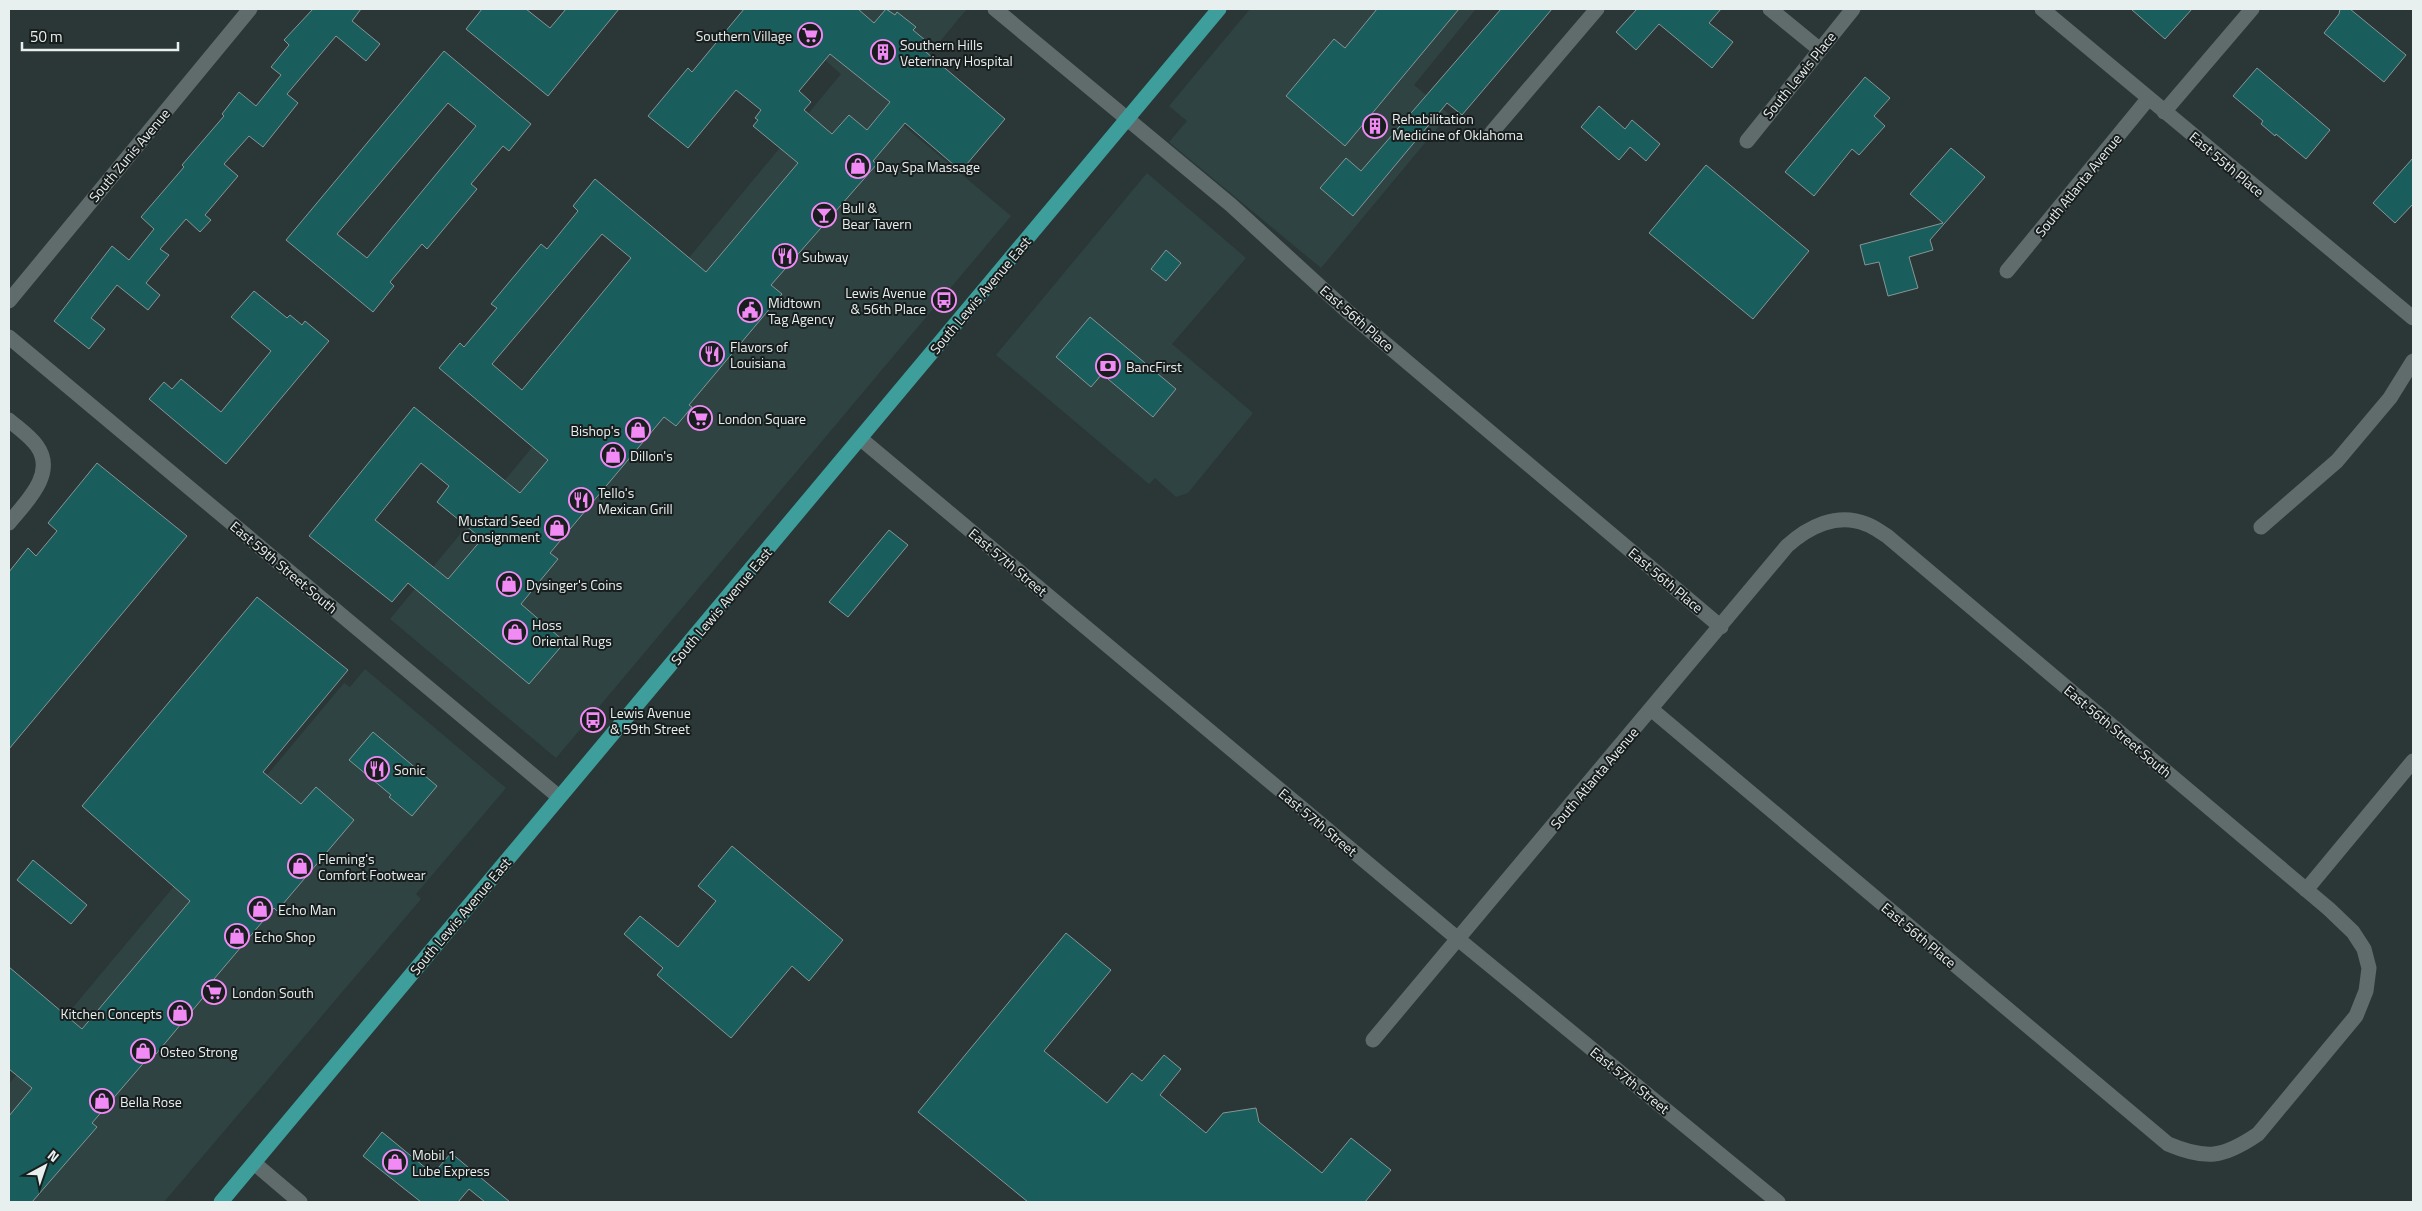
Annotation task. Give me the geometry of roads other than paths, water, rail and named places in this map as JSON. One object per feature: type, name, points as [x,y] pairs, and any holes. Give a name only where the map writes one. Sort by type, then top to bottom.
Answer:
[{"type":"main road","name":"South Lewis Avenue East","points":[[221,1202],[1218,9]]},
{"type":"street","name":"South Zunis Avenue","points":[[9,301],[250,9]]},
{"type":"street","name":"East 56th Place","points":[[995,9],[1232,206],[1348,312],[1721,627]]},
{"type":"street","points":[[1492,132],[1597,9]]},
{"type":"street","points":[[1770,9],[1819,49]]},
{"type":"street","name":"South Lewis Place","points":[[1746,141],[1853,9]]},
{"type":"street","name":"East 55th Place","points":[[2042,9],[2413,318]]},
{"type":"street","points":[[2164,112],[2252,9]]},
{"type":"street","name":"South Atlanta Avenue","points":[[2008,271],[2148,99]]},
{"type":"street","name":"East 59th Street South","points":[[9,337],[559,797]]},
{"type":"street","points":[[2261,527],[2337,461],[2390,398],[2413,360]]},
{"type":"street","points":[[9,420],[39,448],[43,467],[35,491],[9,523]]},
{"type":"street","name":"East 57th Street","points":[[860,439],[1458,939],[1778,1202]]},
{"type":"street","name":"East 56th Street South","points":[[1821,524],[1846,519],[1867,524],[1887,536],[2306,890],[2353,932],[2364,949],[2369,968],[2366,991],[2356,1016],[2258,1134],[2237,1148],[2204,1155],[2191,1154]]},
{"type":"street","name":"South Atlanta Avenue","points":[[1373,1040],[1787,546],[1802,532],[1821,524]]},
{"type":"street","name":"East 56th Place","points":[[1651,709],[2168,1144],[2191,1154]]},
{"type":"street","points":[[2306,890],[2413,761]]},
{"type":"street","points":[[254,1163],[300,1202]]},
{"type":"place","name":"Southern Village","points":[[810,35]]},
{"type":"place","name":"Southern Hills Veterinary Hospital","points":[[883,52]]},
{"type":"place","name":"Rehabilitation Medicine of Oklahoma","points":[[1375,126]]},
{"type":"place","name":"Day Spa Massage","points":[[858,166]]},
{"type":"place","name":"Bull & Bear Tavern","points":[[824,215]]},
{"type":"place","name":"Subway","points":[[785,256]]},
{"type":"place","name":"Lewis Avenue & 56th Place","points":[[944,300]]},
{"type":"place","name":"Midtown Tag Agency","points":[[750,310]]},
{"type":"place","name":"Flavors of Louisiana","points":[[712,354]]},
{"type":"place","name":"BancFirst","points":[[1108,366]]},
{"type":"place","name":"London Square","points":[[700,418]]},
{"type":"place","name":"Bishop's","points":[[638,430]]},
{"type":"place","name":"Dillon's","points":[[613,455]]},
{"type":"place","name":"Tello's Mexican Grill","points":[[581,500]]},
{"type":"place","name":"Mustard Seed Consignment","points":[[557,528]]},
{"type":"place","name":"Dysinger's Coins","points":[[509,584]]},
{"type":"place","name":"Hoss Oriental Rugs","points":[[515,632]]},
{"type":"place","name":"Lewis Avenue & 59th Street","points":[[593,720]]},
{"type":"place","name":"Sonic","points":[[377,769]]},
{"type":"place","name":"Fleming's Comfort Footwear","points":[[300,866]]},
{"type":"place","name":"Echo Man","points":[[260,909]]},
{"type":"place","name":"Echo Shop","points":[[237,936]]},
{"type":"place","name":"London South","points":[[214,992]]},
{"type":"place","name":"Kitchen Concepts","points":[[180,1013]]},
{"type":"place","name":"Osteo Strong","points":[[143,1051]]},
{"type":"place","name":"Bella Rose","points":[[102,1101]]},
{"type":"place","name":"Mobil 1 Lube Express","points":[[395,1162]]}]
